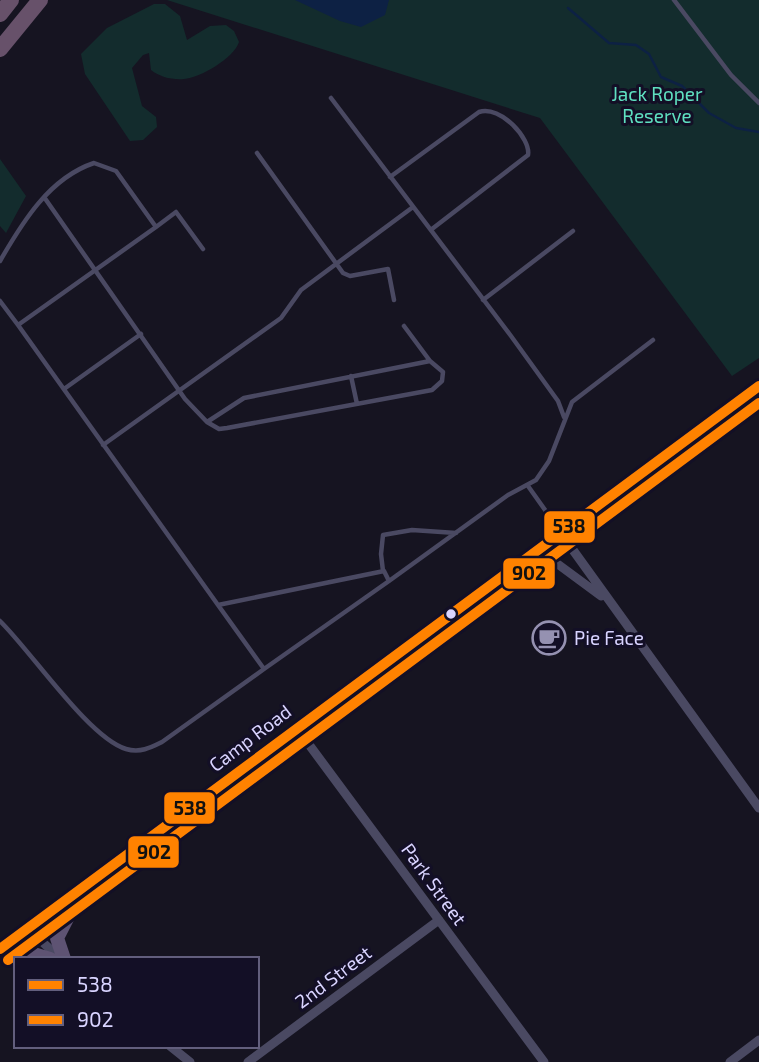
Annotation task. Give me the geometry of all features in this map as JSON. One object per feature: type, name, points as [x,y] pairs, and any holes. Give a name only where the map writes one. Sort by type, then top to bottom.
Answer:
[{"type":"highway","points":[[0,14],[11,0]]},
{"type":"highway","points":[[0,49],[40,0]]},
{"type":"main road","name":"Camp Road","points":[[0,949],[759,386]]},
{"type":"main road","points":[[62,957],[57,938],[67,914],[84,886]]},
{"type":"main road","points":[[0,949],[24,951],[44,957]]},
{"type":"street","points":[[560,532],[759,808]]},
{"type":"street","points":[[524,560],[559,565],[613,606]]},
{"type":"street","name":"Park Street","points":[[296,727],[544,1062]]},
{"type":"street","name":"2nd Street","points":[[248,1062],[439,920]]},
{"type":"street","points":[[28,929],[60,957]]},
{"type":"street","points":[[730,1062],[759,1040]]},
{"type":"street","points":[[172,1048],[190,1062]]},
{"type":"lane","points":[[674,0],[731,75],[759,103]]},
{"type":"lane","points":[[331,99],[432,229],[558,401],[565,418]]},
{"type":"lane","points":[[390,177],[479,112],[490,110],[506,116],[528,146],[528,155],[432,229]]},
{"type":"lane","points":[[257,153],[348,276],[388,269],[394,300]]},
{"type":"lane","points":[[0,261],[29,212],[44,197],[79,170],[102,164],[116,171],[156,226]]},
{"type":"lane","points":[[44,197],[179,390],[207,422],[219,429],[432,390],[441,382],[444,374],[438,365],[430,361],[404,326]]},
{"type":"lane","points":[[103,444],[281,318],[301,290],[413,207]]},
{"type":"lane","points":[[18,325],[176,212],[203,249]]},
{"type":"lane","points":[[483,300],[573,231]]},
{"type":"lane","points":[[0,301],[264,669]]},
{"type":"lane","points":[[64,389],[141,334]]},
{"type":"lane","points":[[0,621],[85,717],[111,740],[126,749],[149,749],[389,582],[508,495],[528,486],[545,470],[572,402],[653,340]]},
{"type":"lane","points":[[207,422],[244,398],[430,361]]},
{"type":"lane","points":[[351,376],[356,404]]},
{"type":"lane","points":[[528,486],[560,532]]},
{"type":"lane","points":[[389,582],[381,554],[383,535],[412,530],[457,533]]},
{"type":"lane","points":[[218,605],[384,571]]},
{"type":"green space","name":"Jack Roper Reserve","points":[[167,0],[759,0],[759,358],[732,376],[540,118]]},
{"type":"green space","points":[[154,4],[165,4],[180,16],[187,40],[210,26],[226,25],[234,31],[239,42],[231,54],[216,66],[184,79],[166,78],[151,70],[149,53],[143,55],[132,68],[142,106],[156,117],[157,127],[143,140],[130,141],[85,74],[81,54],[107,28]]},
{"type":"green space","points":[[0,159],[26,196],[6,233],[0,226]]},
{"type":"water","points":[[295,0],[389,0],[385,15],[361,27],[340,21]]},
{"type":"waterway","points":[[568,8],[609,43],[636,45],[649,54],[661,77],[682,86],[709,113],[736,128],[759,132]]},
{"type":"transit line","name":"538","points":[[0,949],[759,386]]},
{"type":"transit line","name":"902","points":[[8,960],[759,403]]},
{"type":"place","name":"Pie Face","points":[[549,638]]}]
